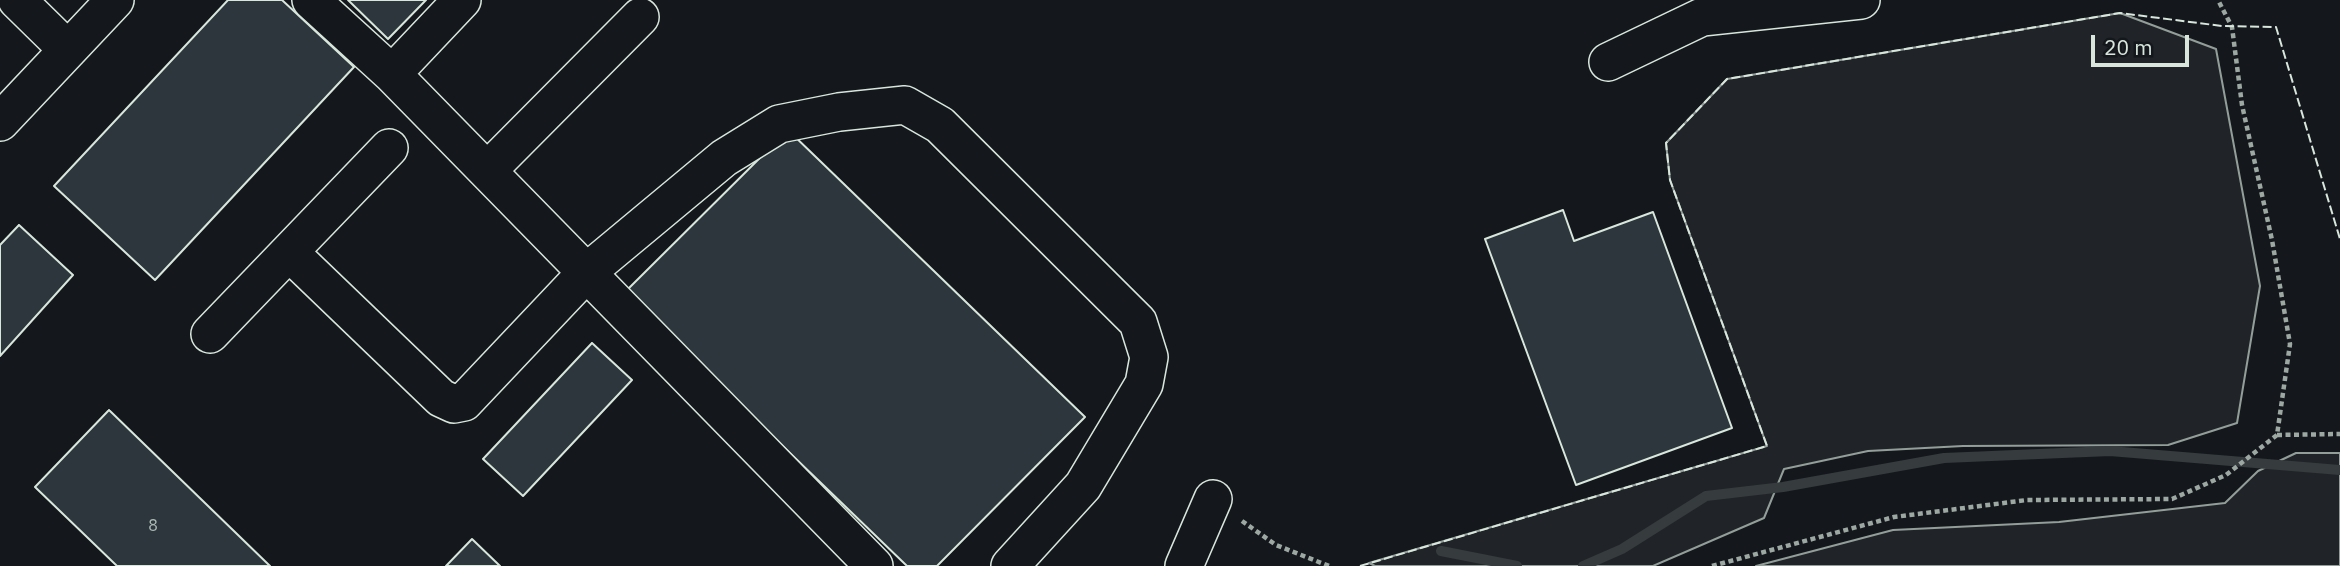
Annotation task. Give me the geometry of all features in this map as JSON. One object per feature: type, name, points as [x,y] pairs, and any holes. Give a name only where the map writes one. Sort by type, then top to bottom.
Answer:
[{"type":"street","points":[[17,0],[68,50]]},
{"type":"street","points":[[0,122],[115,0]]},
{"type":"street","points":[[311,0],[392,74],[488,170],[874,566]]},
{"type":"street","points":[[392,74],[462,0]]},
{"type":"street","points":[[1608,62],[1702,17],[1861,0]]},
{"type":"street","points":[[488,170],[640,18]]},
{"type":"street","points":[[289,252],[441,398],[454,404],[464,402],[587,272],[724,158],[779,124],[839,112],[905,105],[940,125],[1138,322],[1149,357],[1144,384],[1083,486],[1010,566]]},
{"type":"street","points":[[210,334],[389,148]]},
{"type":"street","points":[[1184,566],[1213,499]]},
{"type":"path","points":[[2218,0],[2232,27],[2242,105],[2273,240],[2290,344],[2277,435]]},
{"type":"path","points":[[1712,566],[1894,517],[2027,500],[2172,499],[2226,475],[2277,435],[2340,434]]},
{"type":"path","points":[[1213,499],[1276,545],[1329,566]]},
{"type":"shaded area","points":[[2120,13],[2216,49],[2260,286],[2237,423],[2168,445],[1963,446],[1868,451],[1784,469],[1764,518],[1653,566],[1375,566],[1369,563],[1767,446],[1670,180],[1666,143],[1727,79]]},
{"type":"shaded area","points":[[2296,453],[2340,453],[2340,566],[1756,566],[1893,530],[2059,522],[2225,503],[2258,471]]},
{"type":"building","points":[[228,0],[282,0],[354,67],[155,280],[54,186]]},
{"type":"building","points":[[348,0],[426,0],[388,39]]},
{"type":"building","points":[[788,130],[1085,417],[937,566],[907,566],[624,293]]},
{"type":"building","points":[[1563,210],[1574,241],[1653,212],[1732,428],[1576,485],[1485,239]]},
{"type":"building","points":[[19,225],[73,275],[0,356],[0,245]]},
{"type":"building","points":[[592,343],[632,380],[523,496],[483,459]]},
{"type":"building","points":[[109,410],[270,566],[117,566],[35,487]]},
{"type":"building","points":[[472,539],[500,566],[446,566]]},
{"type":"waterway","points":[[1583,566],[1622,549],[1706,496],[1783,487],[1944,458],[2110,451],[2340,470]]},
{"type":"waterway","points":[[1441,551],[1517,566]]},
{"type":"fence","points":[[1360,566],[1767,446],[1670,180],[1666,143],[1727,79],[2120,13],[2222,26],[2276,27],[2340,239]]}]
